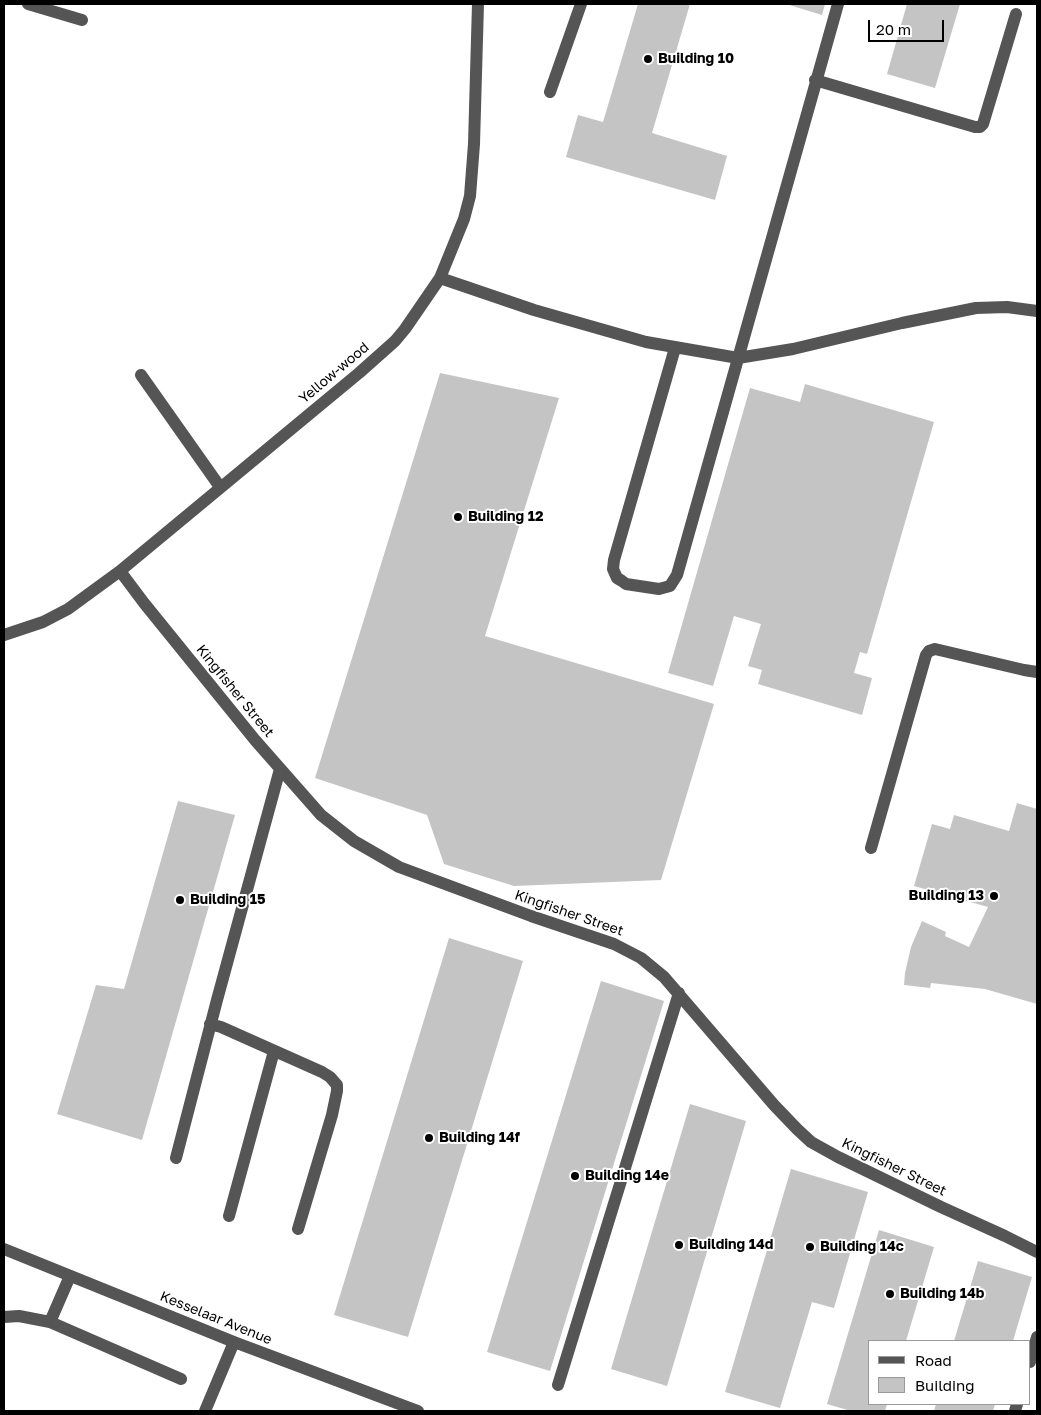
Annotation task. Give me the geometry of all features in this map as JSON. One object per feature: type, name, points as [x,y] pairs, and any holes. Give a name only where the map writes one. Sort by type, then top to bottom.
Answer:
[{"type":"street","points":[[28,4],[82,20]]},
{"type":"street","name":"Yellow-wood","points":[[4,635],[43,622],[68,609],[120,571],[395,342],[418,313],[440,278],[464,219],[470,196],[474,144],[478,4]]},
{"type":"street","points":[[550,92],[581,4]]},
{"type":"street","points":[[675,348],[613,569],[617,578],[626,584],[659,589],[670,586],[677,575],[815,80],[838,4]]},
{"type":"street","points":[[815,80],[980,127],[983,124],[1016,14]]},
{"type":"street","points":[[440,278],[534,310],[646,342],[738,358],[794,349],[902,323],[976,308],[1007,307],[1037,311]]},
{"type":"street","points":[[141,375],[220,487]]},
{"type":"street","name":"Kingfisher Street","points":[[120,571],[208,683],[280,769],[321,815],[354,841],[400,867],[624,948],[654,967],[679,993],[768,1098],[796,1129],[811,1142],[838,1157],[1037,1252]]},
{"type":"street","points":[[871,848],[929,651],[935,649],[1037,672]]},
{"type":"street","points":[[176,1158],[210,1024],[280,769]]},
{"type":"street","points":[[558,1385],[679,993]]},
{"type":"street","points":[[210,1024],[221,1026],[322,1072],[330,1077],[337,1086],[332,1115],[298,1229]]},
{"type":"street","points":[[229,1216],[274,1051]]},
{"type":"street","name":"Kesselaar Avenue","points":[[4,1249],[234,1342],[418,1411]]},
{"type":"street","points":[[50,1322],[70,1276]]},
{"type":"street","points":[[4,1317],[19,1316],[50,1322],[181,1379]]},
{"type":"street","points":[[1031,1358],[1037,1337]]},
{"type":"street","points":[[205,1411],[234,1342]]},
{"type":"building","name":"Building 10","points":[[638,4],[690,4],[652,133],[727,156],[715,200],[566,157],[578,115],[603,122]]},
{"type":"building","points":[[786,4],[825,4],[822,15]]},
{"type":"building","points":[[907,4],[960,4],[935,88],[887,74]]},
{"type":"building","name":"Building 12","points":[[440,373],[559,398],[485,636],[714,704],[661,880],[514,886],[444,864],[427,815],[315,778]]},
{"type":"building","points":[[805,384],[934,422],[867,654],[860,652],[854,673],[872,678],[862,715],[758,684],[762,670],[748,666],[761,624],[734,616],[713,686],[668,673],[750,388],[800,402]]},
{"type":"building","name":"Building 15","points":[[178,801],[235,815],[142,1140],[57,1114],[96,985],[124,989]]},
{"type":"building","name":"Building 13","points":[[1017,803],[1037,809],[1037,1004],[985,989],[931,983],[930,988],[904,985],[911,947],[922,921],[946,932],[945,936],[969,947],[988,907],[914,886],[932,824],[950,829],[954,815],[1009,831]]},
{"type":"building","name":"Building 14f","points":[[449,938],[523,961],[408,1337],[334,1315]]},
{"type":"building","name":"Building 14e","points":[[601,981],[664,1001],[550,1371],[487,1352]]},
{"type":"building","name":"Building 14d","points":[[690,1104],[746,1121],[667,1386],[611,1369]]},
{"type":"building","name":"Building 14c","points":[[791,1169],[868,1192],[834,1308],[812,1302],[780,1408],[725,1392]]},
{"type":"building","name":"Building 14b","points":[[879,1230],[934,1247],[906,1340],[868,1340],[868,1405],[887,1405],[885,1411],[851,1411],[827,1404]]},
{"type":"building","points":[[978,1261],[1032,1277],[1013,1340],[954,1340]]},
{"type":"building","points":[[936,1405],[995,1405],[993,1411],[934,1411]]},
{"type":"place","name":"Building 10","points":[[648,59]]},
{"type":"place","name":"Building 12","points":[[458,517]]},
{"type":"place","name":"Building 13","points":[[994,896]]},
{"type":"place","name":"Building 15","points":[[180,900]]},
{"type":"place","name":"Building 14f","points":[[429,1138]]},
{"type":"place","name":"Building 14e","points":[[575,1176]]},
{"type":"place","name":"Building 14d","points":[[679,1245]]},
{"type":"place","name":"Building 14c","points":[[810,1247]]},
{"type":"place","name":"Building 14b","points":[[890,1294]]}]
